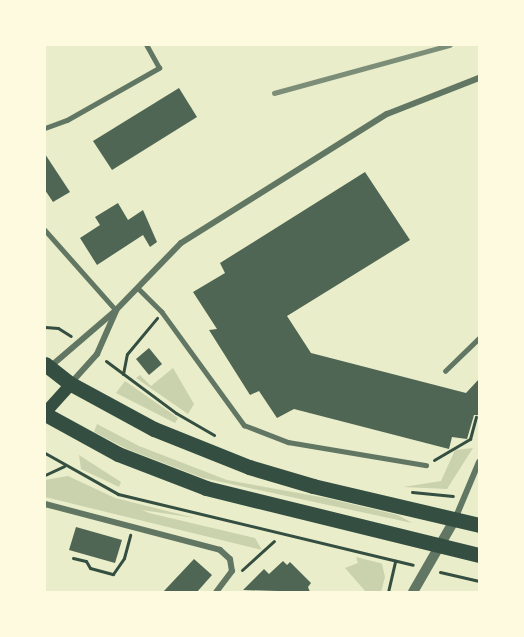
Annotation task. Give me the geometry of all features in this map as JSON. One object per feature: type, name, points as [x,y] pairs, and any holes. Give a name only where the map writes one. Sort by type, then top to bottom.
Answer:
[{"type":"highway","points":[[46,367],[70,384],[154,429],[249,467],[479,525]]},
{"type":"highway","points":[[45,413],[118,454],[196,485],[479,555]]},
{"type":"main road","points":[[45,413],[70,384]]},
{"type":"street","points":[[46,367],[116,310],[181,243],[387,114],[479,78]]},
{"type":"street","points":[[70,384],[97,354],[116,310]]},
{"type":"street","points":[[414,592],[455,519],[479,462]]},
{"type":"street","points":[[45,504],[133,525],[224,552],[232,571],[219,589]]},
{"type":"lane","points":[[45,128],[67,120],[159,68],[146,45]]},
{"type":"lane","points":[[45,230],[116,310]]},
{"type":"lane","points":[[138,288],[162,312],[244,425],[288,442],[426,465]]},
{"type":"lane","points":[[445,371],[479,338]]},
{"type":"path","points":[[123,374],[127,354],[162,312]]},
{"type":"path","points":[[45,327],[66,334]]},
{"type":"path","points":[[426,465],[465,444],[476,417]]},
{"type":"path","points":[[473,427],[479,428]]},
{"type":"path","points":[[45,453],[99,486],[156,505],[395,561],[388,592]]},
{"type":"path","points":[[45,475],[64,466]]},
{"type":"path","points":[[73,558],[86,561],[90,568],[113,574],[124,558],[133,525]]},
{"type":"path","points":[[250,565],[274,541]]},
{"type":"path","points":[[454,575],[479,581]]},
{"type":"green space","points":[[173,368],[194,404],[188,414],[136,378],[140,375],[151,386]]},
{"type":"green space","points":[[125,381],[178,418],[175,423],[116,393]]},
{"type":"green space","points":[[97,424],[139,446],[227,480],[326,498],[398,515],[412,523],[203,478],[127,449],[94,432]]},
{"type":"green space","points":[[473,448],[447,489],[403,487],[441,481],[455,450]]},
{"type":"green space","points":[[79,455],[121,482],[119,487],[81,469]]},
{"type":"green space","points":[[68,476],[115,498],[195,518],[142,510],[149,513],[255,538],[262,550],[45,497],[45,480]]},
{"type":"green space","points":[[356,557],[382,564],[385,577],[381,592],[366,592],[345,568],[358,563]]},
{"type":"building","points":[[179,88],[197,117],[112,170],[93,141]]},
{"type":"building","points":[[45,154],[70,192],[53,202],[45,190]]},
{"type":"building","points":[[365,172],[410,240],[287,316],[311,353],[466,393],[479,379],[479,415],[474,415],[467,439],[452,437],[449,449],[294,409],[277,418],[259,391],[250,395],[209,330],[217,329],[193,292],[225,273],[220,263]]},
{"type":"building","points":[[118,203],[128,220],[143,210],[157,242],[150,247],[143,235],[97,265],[80,238],[100,225],[95,217]]},
{"type":"building","points":[[149,348],[162,364],[149,375],[136,359]]},
{"type":"building","points":[[76,527],[122,540],[115,563],[69,550]]},
{"type":"building","points":[[194,559],[212,575],[197,592],[163,592]]},
{"type":"building","points":[[283,561],[287,565],[290,562],[311,583],[308,587],[310,592],[243,590],[264,569],[269,574]]},
{"type":"railway","points":[[274,93],[450,45]]}]
